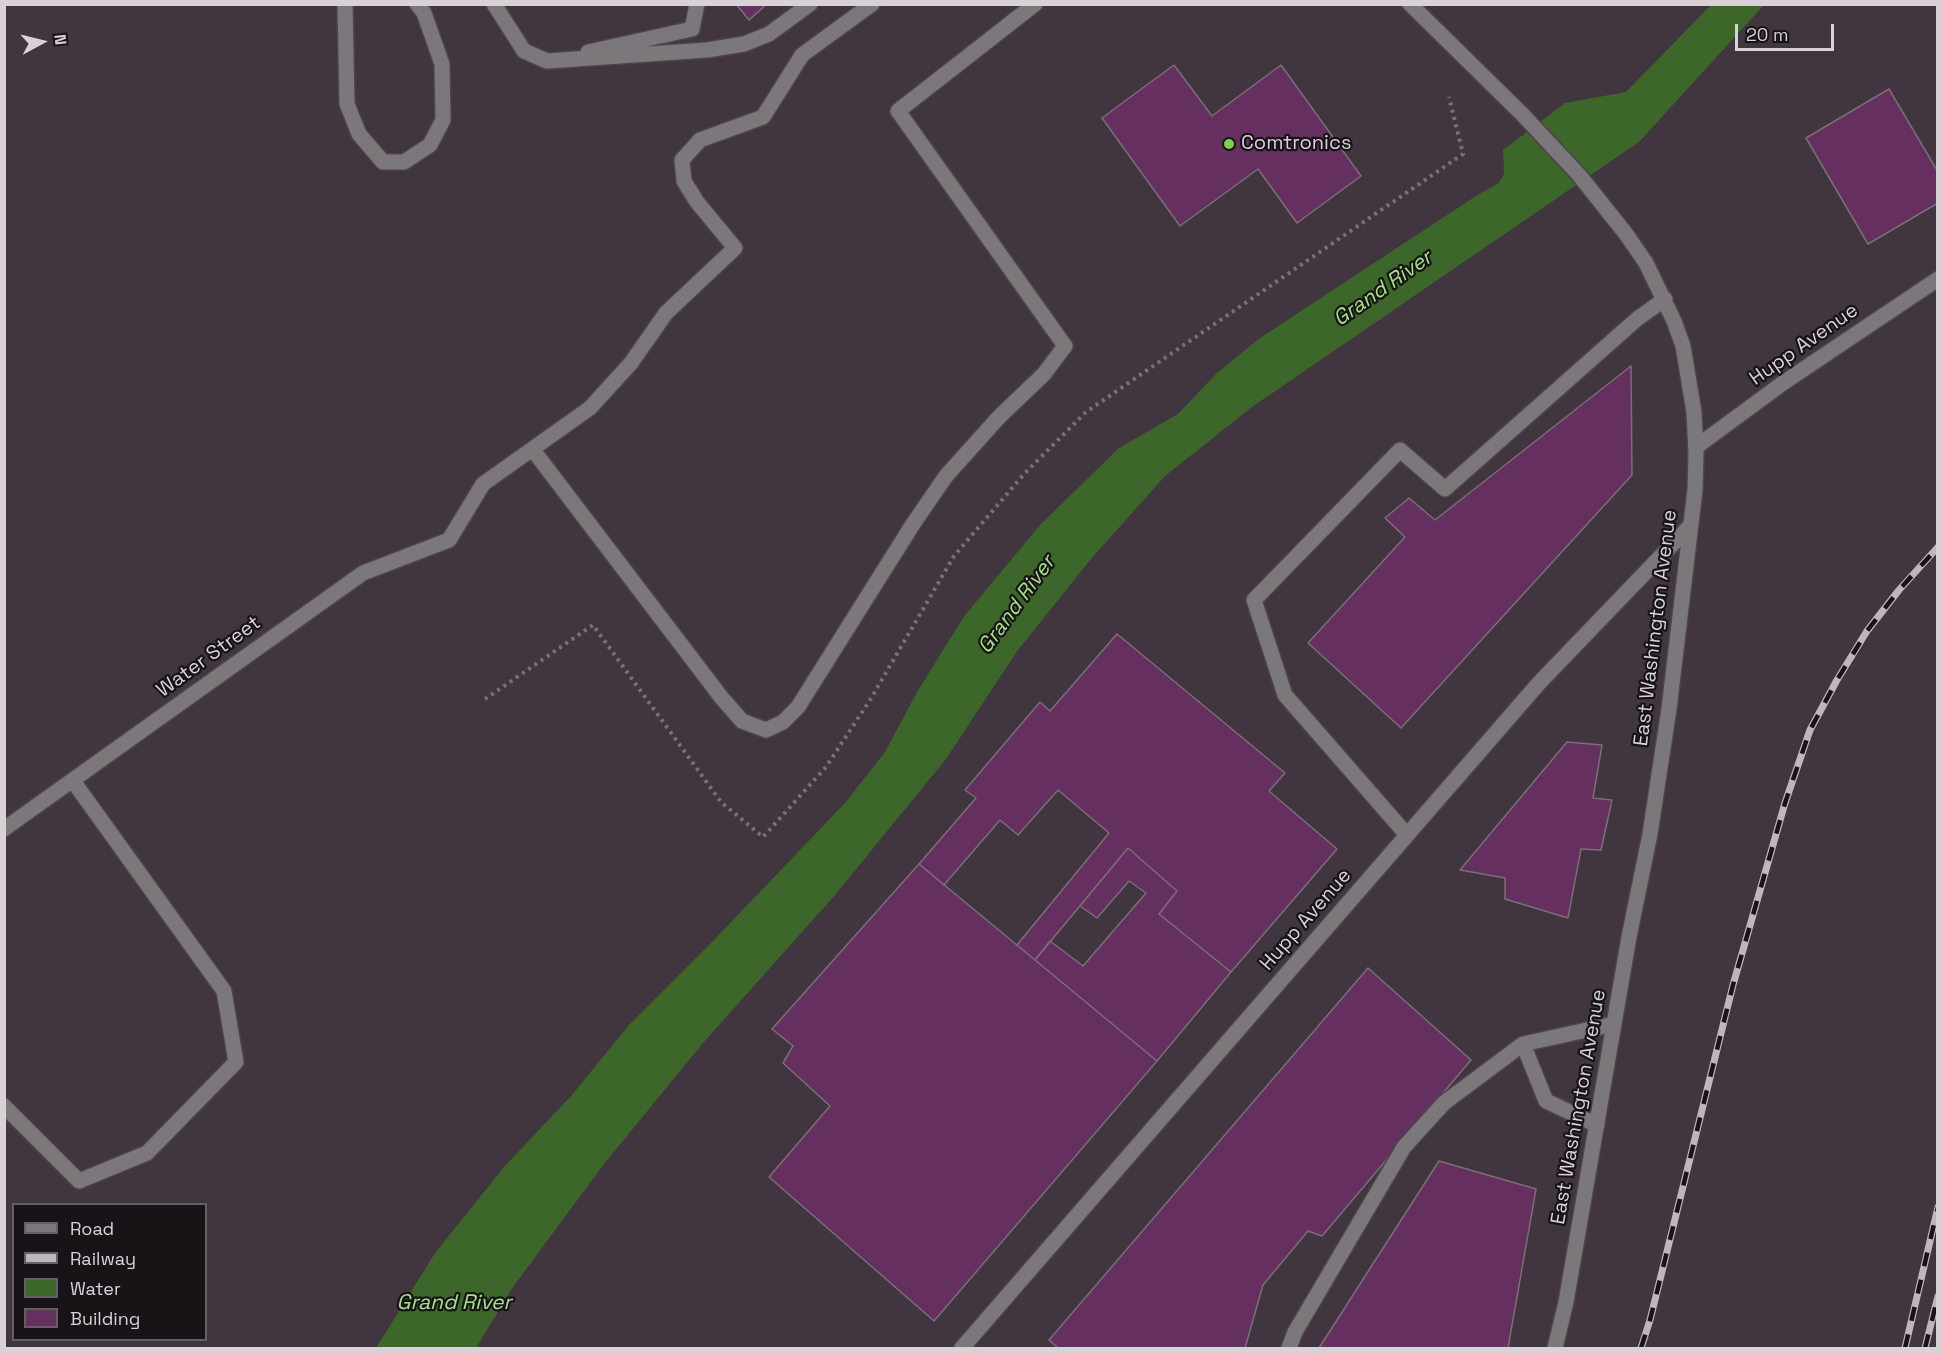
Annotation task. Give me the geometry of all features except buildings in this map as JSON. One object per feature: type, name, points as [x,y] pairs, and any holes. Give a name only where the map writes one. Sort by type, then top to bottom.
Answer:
[{"type":"street","points":[[345,4],[347,104],[359,134],[383,162],[404,162],[430,145],[443,120],[442,64],[424,13],[417,4]]},
{"type":"street","points":[[494,4],[524,51],[547,61],[707,50],[744,44],[769,34],[810,4]]},
{"type":"street","points":[[547,61],[692,29],[697,4]]},
{"type":"street","points":[[872,4],[802,55],[764,117],[700,140],[681,160],[684,181],[697,202],[735,248],[666,313],[631,363],[590,408],[533,450],[721,696],[742,721],[766,730],[783,722],[798,707],[913,524],[946,476],[999,417],[1044,374],[1065,346],[898,111],[1035,4]]},
{"type":"street","name":"East Washington Avenue","points":[[1410,4],[1523,115],[1599,198],[1639,253],[1665,299],[1683,346],[1694,412],[1695,490],[1669,709],[1650,834],[1629,937],[1566,1302],[1555,1348]]},
{"type":"street","name":"Hupp Avenue","points":[[1696,447],[1783,383],[1938,279]]},
{"type":"street","points":[[1407,835],[1285,695],[1254,600],[1400,450],[1445,489],[1637,319],[1665,299]]},
{"type":"street","name":"Water Street","points":[[4,829],[363,573],[449,540],[483,484],[533,450]]},
{"type":"street","name":"Hupp Avenue","points":[[962,1348],[1539,683],[1690,526]]},
{"type":"street","points":[[4,1106],[79,1181],[147,1153],[236,1062],[224,991],[73,781]]},
{"type":"street","points":[[1289,1348],[1295,1332],[1404,1147],[1444,1103],[1523,1044],[1614,1024]]},
{"type":"street","points":[[1523,1044],[1546,1101],[1597,1125]]},
{"type":"path","points":[[485,699],[594,625],[721,802],[763,837],[825,767],[870,700],[954,556],[1025,472],[1086,412],[1463,154],[1449,97]]},
{"type":"shaded area","points":[[4,5],[1937,5],[1937,1348],[5,1348]]},
{"type":"water","name":"Grand River","points":[[1711,5],[1764,5],[1639,142],[1252,407],[1165,476],[1091,559],[1018,650],[946,759],[835,895],[703,1043],[604,1164],[513,1287],[476,1348],[376,1348],[435,1253],[504,1167],[571,1096],[629,1025],[845,803],[885,752],[917,692],[965,615],[1040,525],[1119,448],[1178,414],[1217,373],[1260,338],[1499,183],[1504,174],[1503,150],[1565,103],[1626,92]]},
{"type":"railway","points":[[1641,1348],[1650,1320],[1733,985],[1785,803],[1810,730],[1867,631],[1899,590],[1938,547]]},
{"type":"railway","points":[[1905,1348],[1938,1207]]},
{"type":"railway","points":[[1925,1348],[1938,1296]]},
{"type":"place","name":"Comtronics","points":[[1229,144]]}]
